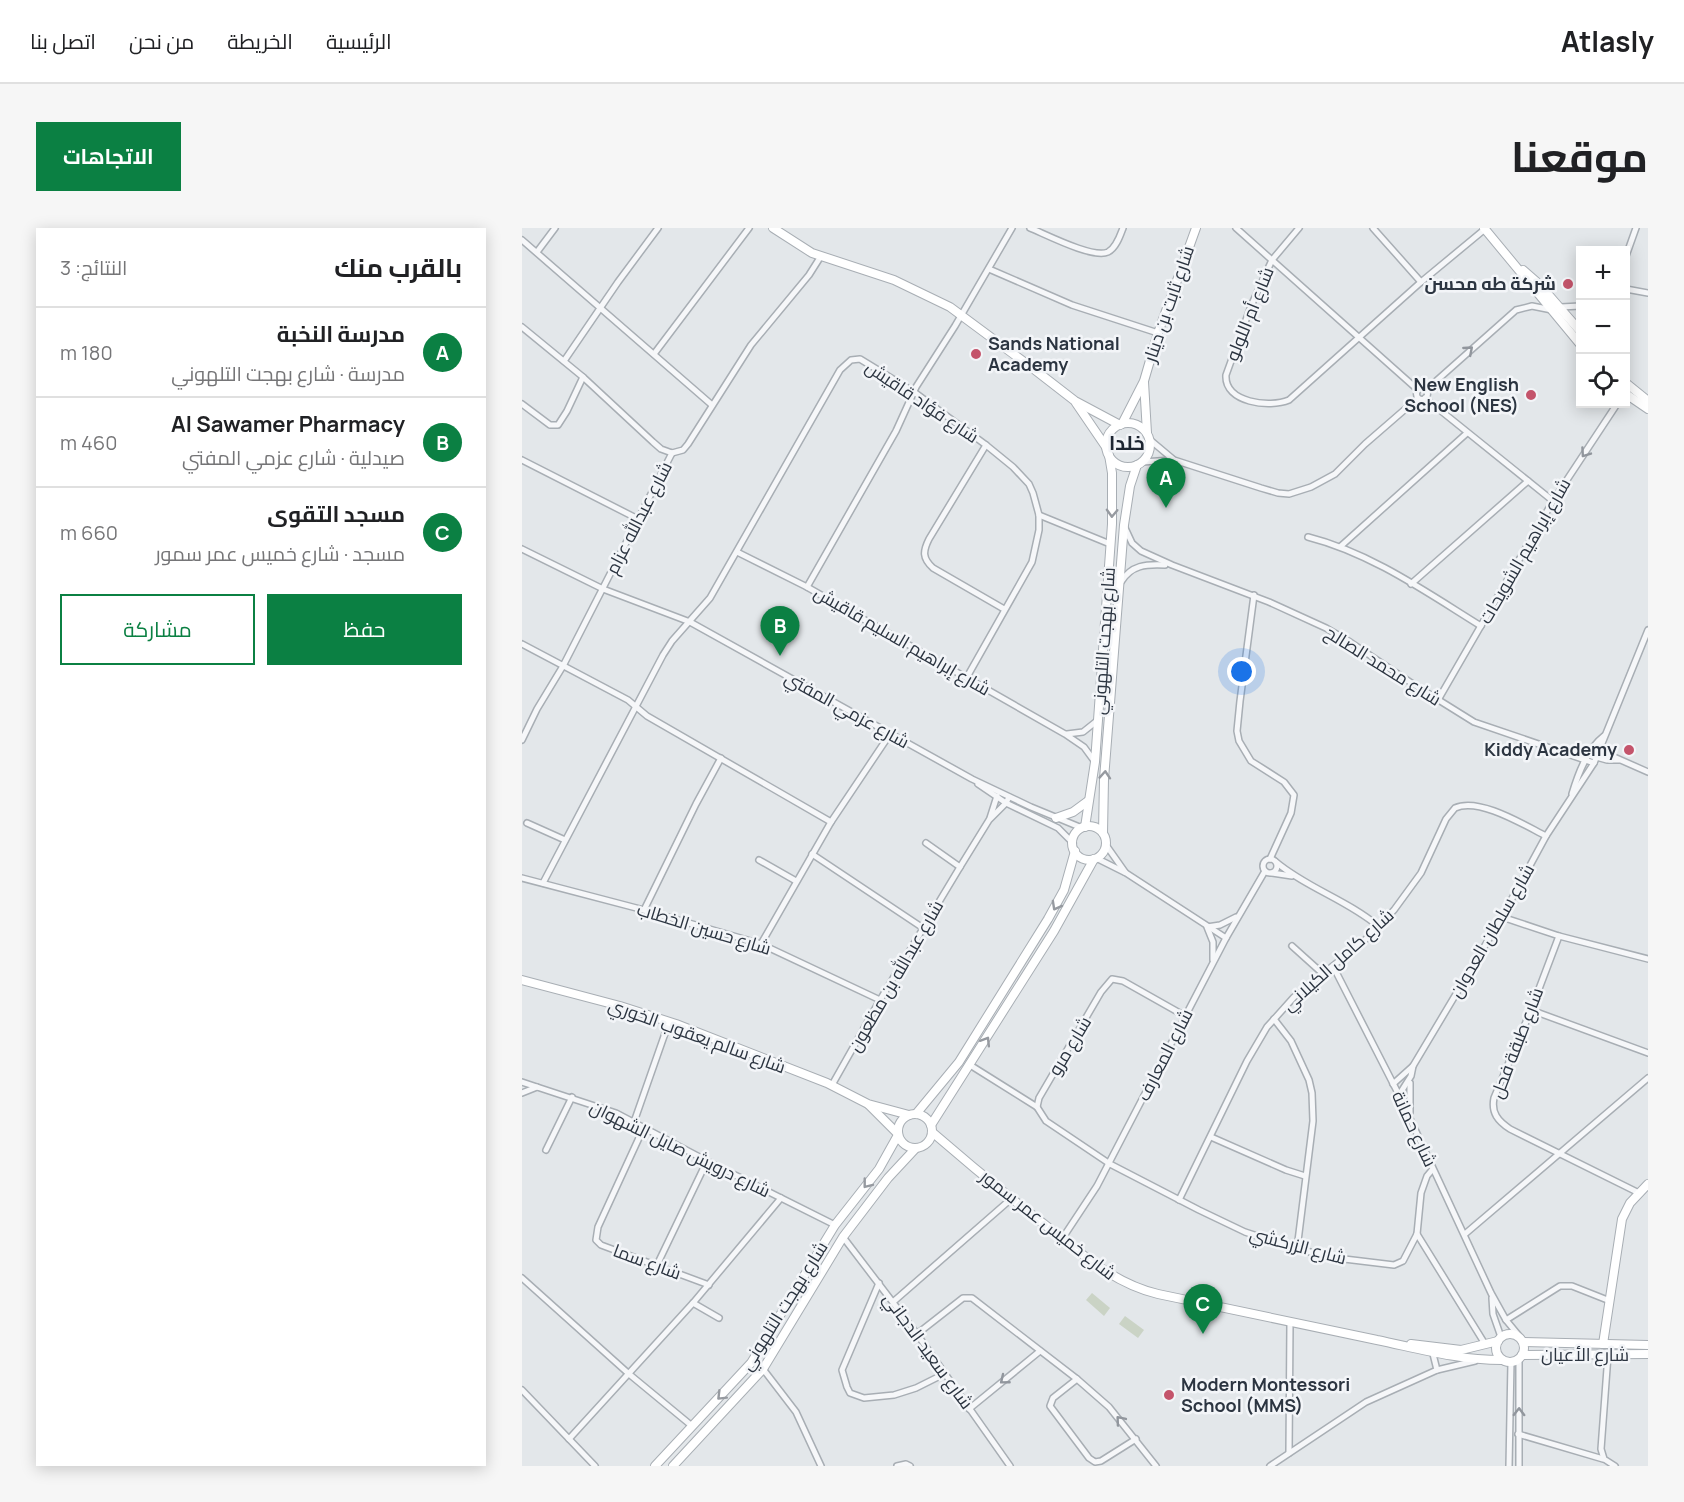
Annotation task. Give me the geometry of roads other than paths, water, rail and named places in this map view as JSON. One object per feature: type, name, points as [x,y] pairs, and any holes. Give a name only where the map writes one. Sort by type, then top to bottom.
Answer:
[{"type":"street","points":[[537,252],[555,228]]},
{"type":"street","points":[[564,361],[658,228]]},
{"type":"street","points":[[654,354],[749,228]]},
{"type":"street","points":[[773,228],[786,232],[803,248],[820,256],[864,268],[901,282],[962,315],[1075,401],[1121,424],[1136,425],[1174,460]]},
{"type":"street","points":[[807,587],[890,441],[914,392],[1012,228]]},
{"type":"street","points":[[1029,228],[1091,252],[1104,253],[1114,247],[1123,228]]},
{"type":"street","name":"شارع ثابت بن دينار","points":[[1121,424],[1144,381],[1158,333],[1196,228]]},
{"type":"street","points":[[1236,228],[1418,390]]},
{"type":"street","points":[[1242,234],[1248,228]]},
{"type":"street","points":[[1272,260],[1299,228]]},
{"type":"street","points":[[1372,228],[1421,282]]},
{"type":"street","points":[[1359,337],[1485,228],[1576,339]]},
{"type":"street","points":[[1630,246],[1636,228]]},
{"type":"street","points":[[522,240],[712,405]]},
{"type":"street","name":"شارع عبدالله عزام","points":[[522,740],[524,732],[563,666],[672,453],[682,450],[688,444],[763,329],[809,275],[820,256]]},
{"type":"street","name":"شارع أم اللولو","points":[[1272,260],[1251,306],[1228,370],[1226,384],[1232,393],[1265,405],[1274,405],[1289,400],[1359,337]]},
{"type":"street","points":[[1519,268],[1535,279],[1576,325]]},
{"type":"street","points":[[989,269],[1072,304],[1158,333]]},
{"type":"street","points":[[1630,290],[1648,292]]},
{"type":"street","points":[[1425,398],[1426,390],[1516,310],[1532,306],[1552,310]]},
{"type":"street","points":[[1561,307],[1576,306]]},
{"type":"street","points":[[522,327],[583,377],[653,442],[672,453]]},
{"type":"street","name":"شارع فؤاد قاقيش","points":[[543,882],[672,641],[710,598],[844,365],[851,360],[860,359],[914,392],[1013,467],[1029,484],[1034,494],[1039,515],[1038,540],[1032,561],[967,677]]},
{"type":"street","points":[[522,404],[550,424],[558,425],[583,377]]},
{"type":"street","name":"شارع ثابت بن دينار","points":[[1144,381],[1148,436]]},
{"type":"street","points":[[1418,390],[1421,388],[1426,390]]},
{"type":"street","points":[[1630,388],[1648,401]]},
{"type":"street","points":[[1418,390],[1416,394],[1418,398]]},
{"type":"street","points":[[1630,397],[1648,409]]},
{"type":"street","points":[[1075,401],[1118,464],[1124,466],[1174,460],[1278,493],[1300,492],[1335,474],[1365,444],[1418,398],[1425,398],[1553,501]]},
{"type":"street","name":"شارع إبراهيم الشويحات","points":[[1438,700],[1553,501],[1614,408]]},
{"type":"street","points":[[1108,452],[1109,434],[1121,424]]},
{"type":"street","points":[[1341,546],[1467,433]]},
{"type":"street","points":[[1140,463],[1149,451],[1148,436]]},
{"type":"street","points":[[986,445],[929,539],[924,555],[926,562],[933,568],[1004,609]]},
{"type":"street","name":"شارع بهجت التلهوني","points":[[1084,827],[1095,762],[1113,502],[1108,452]]},
{"type":"street","points":[[522,460],[638,519]]},
{"type":"street","name":"شارع بهجت التلهوني","points":[[1103,833],[1104,787],[1124,525],[1130,486],[1140,463]]},
{"type":"street","points":[[1411,584],[1528,481]]},
{"type":"street","points":[[1039,515],[1110,544]]},
{"type":"street","name":"شارع محمد الصالح","points":[[1124,525],[1136,548],[1172,566],[1254,595],[1308,620],[1350,642],[1482,726],[1587,758],[1594,764]]},
{"type":"street","points":[[1308,537],[1341,546],[1481,626]]},
{"type":"street","name":"شارع عزمي المفتي","points":[[522,549],[603,589],[690,622],[972,779],[1056,818],[1084,827]]},
{"type":"street","name":"شارع إبراهيم السليم قاقيش","points":[[737,552],[807,587],[1065,734],[1084,747],[1095,762]]},
{"type":"street","name":"شارع محمد الصالح","points":[[1118,587],[1133,568],[1154,564],[1172,566]]},
{"type":"street","points":[[1254,595],[1237,731],[1239,741],[1251,761],[1284,782],[1294,795],[1291,813],[1273,860],[1276,869],[1268,872]]},
{"type":"street","name":"شارع سلطان العدوان","points":[[1393,1084],[1413,1066],[1502,917],[1546,836],[1598,757],[1604,736],[1648,630]]},
{"type":"street","points":[[522,645],[636,705],[647,716],[831,822]]},
{"type":"street","points":[[1065,734],[1083,732],[1098,719]]},
{"type":"street","points":[[761,944],[831,822],[890,734]]},
{"type":"street","name":"شارع سلطان العدوان","points":[[1571,796],[1592,748],[1604,736]]},
{"type":"street","points":[[1592,748],[1648,772]]},
{"type":"street","points":[[644,910],[721,758]]},
{"type":"street","points":[[1587,758],[1620,760]]},
{"type":"street","name":"شارع عزمي المفتي","points":[[972,779],[996,798],[1052,825],[1065,834],[1074,847]]},
{"type":"street","name":"شارع عبدالله بن مظعون","points":[[989,820],[1000,792]]},
{"type":"street","name":"شارع عبدالله بن مظعون","points":[[832,1085],[960,867],[989,820],[1009,797]]},
{"type":"street","points":[[1056,818],[1073,812],[1088,801]]},
{"type":"street","name":"شارع كامل الكيلاني","points":[[1179,1200],[1260,1038],[1294,997],[1333,966],[1394,910],[1417,879],[1446,819],[1455,807],[1465,805],[1487,809],[1546,836]]},
{"type":"street","points":[[527,823],[565,840]]},
{"type":"street","points":[[1106,845],[1102,853],[1095,858],[1054,932],[970,1065],[932,1129],[927,1144],[915,1149],[904,1145],[898,1134],[899,1124],[913,1114],[958,1062],[1065,890],[1076,834],[1084,827],[1095,827],[1103,833],[1106,845],[1126,873]]},
{"type":"street","points":[[926,843],[960,867]]},
{"type":"street","points":[[1074,847],[1083,858],[1095,858],[1126,873],[1226,938]]},
{"type":"street","points":[[812,854],[923,928]]},
{"type":"street","points":[[759,860],[796,881]]},
{"type":"street","points":[[1292,876],[1268,872],[1263,864],[1266,860],[1273,860],[1292,876],[1338,899],[1378,926]]},
{"type":"street","name":"شارع المعارف","points":[[1062,1239],[1098,1186],[1226,938],[1268,872]]},
{"type":"street","name":"شارع حسين الخطاب","points":[[522,878],[761,944],[880,1000]]},
{"type":"street","points":[[1207,927],[1226,923],[1239,915]]},
{"type":"street","points":[[1502,917],[1558,936],[1648,959]]},
{"type":"street","points":[[1207,927],[1214,950],[1213,965]]},
{"type":"street","name":"شارع طبقة فحل","points":[[1558,936],[1531,1010],[1494,1098],[1493,1110],[1502,1124],[1559,1153]]},
{"type":"street","points":[[1292,946],[1322,973]]},
{"type":"street","name":"شارع حمانة","points":[[1333,966],[1399,1095],[1491,1293],[1506,1320],[1521,1340]]},
{"type":"street","name":"شارع مرو","points":[[1037,1107],[1043,1090],[1101,992],[1112,978],[1123,981],[1185,1016]]},
{"type":"street","name":"شارع سالم يعقوب الخوري","points":[[522,980],[669,1022],[832,1085],[868,1104],[913,1114]]},
{"type":"street","points":[[1531,1010],[1648,1053]]},
{"type":"street","points":[[1275,1018],[1291,1041],[1309,1080],[1312,1093],[1313,1121],[1297,1249]]},
{"type":"street","points":[[634,1122],[669,1022]]},
{"type":"street","points":[[970,1065],[1037,1107],[1046,1121],[1110,1164]]},
{"type":"street","name":"شارع سلطان العدوان","points":[[1399,1095],[1411,1076],[1413,1066]]},
{"type":"street","points":[[1411,1076],[1408,1100],[1411,1120]]},
{"type":"street","points":[[1465,1234],[1648,1078]]},
{"type":"street","name":"شارع درويش صايل الشهوان","points":[[522,1082],[572,1097],[634,1122],[835,1225]]},
{"type":"street","points":[[522,1093],[537,1087]]},
{"type":"street","points":[[546,1150],[572,1097]]},
{"type":"street","name":"شارع سالم يعقوب الخوري","points":[[868,1104],[898,1134]]},
{"type":"street","points":[[913,1114],[926,1117],[932,1129]]},
{"type":"street","name":"شارع سما","points":[[644,1127],[598,1227],[596,1240],[601,1245],[709,1285]]},
{"type":"street","name":"شارع خميس عمر سمور","points":[[932,1129],[1011,1199],[1062,1239],[1116,1278],[1144,1291],[1433,1354],[1479,1360],[1502,1360]]},
{"type":"street","name":"شارع بهجت التلهوني","points":[[655,1466],[751,1363],[835,1225],[872,1178],[898,1134]]},
{"type":"street","points":[[1211,1137],[1305,1176]]},
{"type":"street","name":"شارع بهجت التلهوني","points":[[673,1466],[763,1370],[843,1237],[888,1178],[915,1149]]},
{"type":"street","points":[[1559,1153],[1639,1193]]},
{"type":"street","points":[[657,1265],[707,1161]]},
{"type":"street","name":"شارع الزركشي","points":[[1110,1164],[1245,1232],[1297,1249],[1336,1258],[1394,1265],[1404,1259],[1417,1234],[1421,1193],[1427,1176],[1432,1170]]},
{"type":"street","points":[[1603,1344],[1622,1219],[1630,1203],[1648,1184]]},
{"type":"street","points":[[569,1439],[693,1304],[781,1198]]},
{"type":"street","points":[[893,1302],[1011,1199]]},
{"type":"street","points":[[1417,1234],[1485,1344]]},
{"type":"street","name":"شارع سعيد الدجاني","points":[[843,1237],[917,1334],[1010,1466]]},
{"type":"street","points":[[522,1278],[629,1374],[692,1426]]},
{"type":"street","points":[[522,1288],[527,1282]]},
{"type":"street","points":[[879,1283],[842,1370],[846,1387],[850,1393],[864,1398],[894,1395],[916,1388],[944,1374]]},
{"type":"street","points":[[1506,1320],[1560,1286],[1572,1286],[1610,1301]]},
{"type":"street","name":"شارع حمانة","points":[[1491,1293],[1493,1314],[1500,1339]]},
{"type":"street","points":[[917,1334],[963,1298],[967,1297],[978,1302],[1077,1379],[1109,1407],[1156,1466]]},
{"type":"street","points":[[693,1304],[719,1318]]},
{"type":"street","points":[[1277,1466],[1289,1453],[1290,1323]]},
{"type":"street","points":[[1509,1466],[1517,1358],[1521,1340],[1508,1334],[1500,1339],[1496,1349],[1502,1360],[1517,1358]]},
{"type":"street","name":"شارع خميس عمر سمور","points":[[1386,1342],[1461,1350],[1500,1339]]},
{"type":"street","name":"شارع الأعيان","points":[[1521,1340],[1648,1345]]},
{"type":"street","points":[[969,1409],[1040,1351]]},
{"type":"street","points":[[1433,1354],[1437,1370]]},
{"type":"street","name":"شارع الأعيان","points":[[1517,1358],[1648,1354]]},
{"type":"street","points":[[1604,1460],[1601,1449],[1608,1355]]},
{"type":"street","points":[[1517,1358],[1519,1466]]},
{"type":"street","points":[[1270,1466],[1366,1402],[1437,1370],[1479,1360]]},
{"type":"street","points":[[763,1370],[796,1412],[821,1466]]},
{"type":"street","points":[[1077,1379],[1053,1398],[1050,1406],[1089,1458],[1095,1462],[1101,1461],[1136,1439]]},
{"type":"street","points":[[522,1390],[595,1466]]},
{"type":"street","points":[[1518,1434],[1604,1460],[1616,1466]]},
{"type":"street","points":[[897,1466],[906,1464],[910,1466]]},
{"type":"place","name":"شركة طه محسن","points":[[1568,284]]},
{"type":"place","name":"Sands National Academy","points":[[976,354]]},
{"type":"place","name":"New English School (NES)","points":[[1531,395]]},
{"type":"place","name":"مدرسة النخبة","points":[[1166,508]]},
{"type":"place","name":"Al Sawamer Pharmacy","points":[[780,656]]},
{"type":"place","name":"Kiddy Academy","points":[[1629,750]]},
{"type":"place","name":"مسجد التقوى","points":[[1203,1334]]},
{"type":"place","name":"Modern Montessori School (MMS)","points":[[1169,1395]]},
{"type":"district","name":"خلدا","points":[[1127,443]]}]
